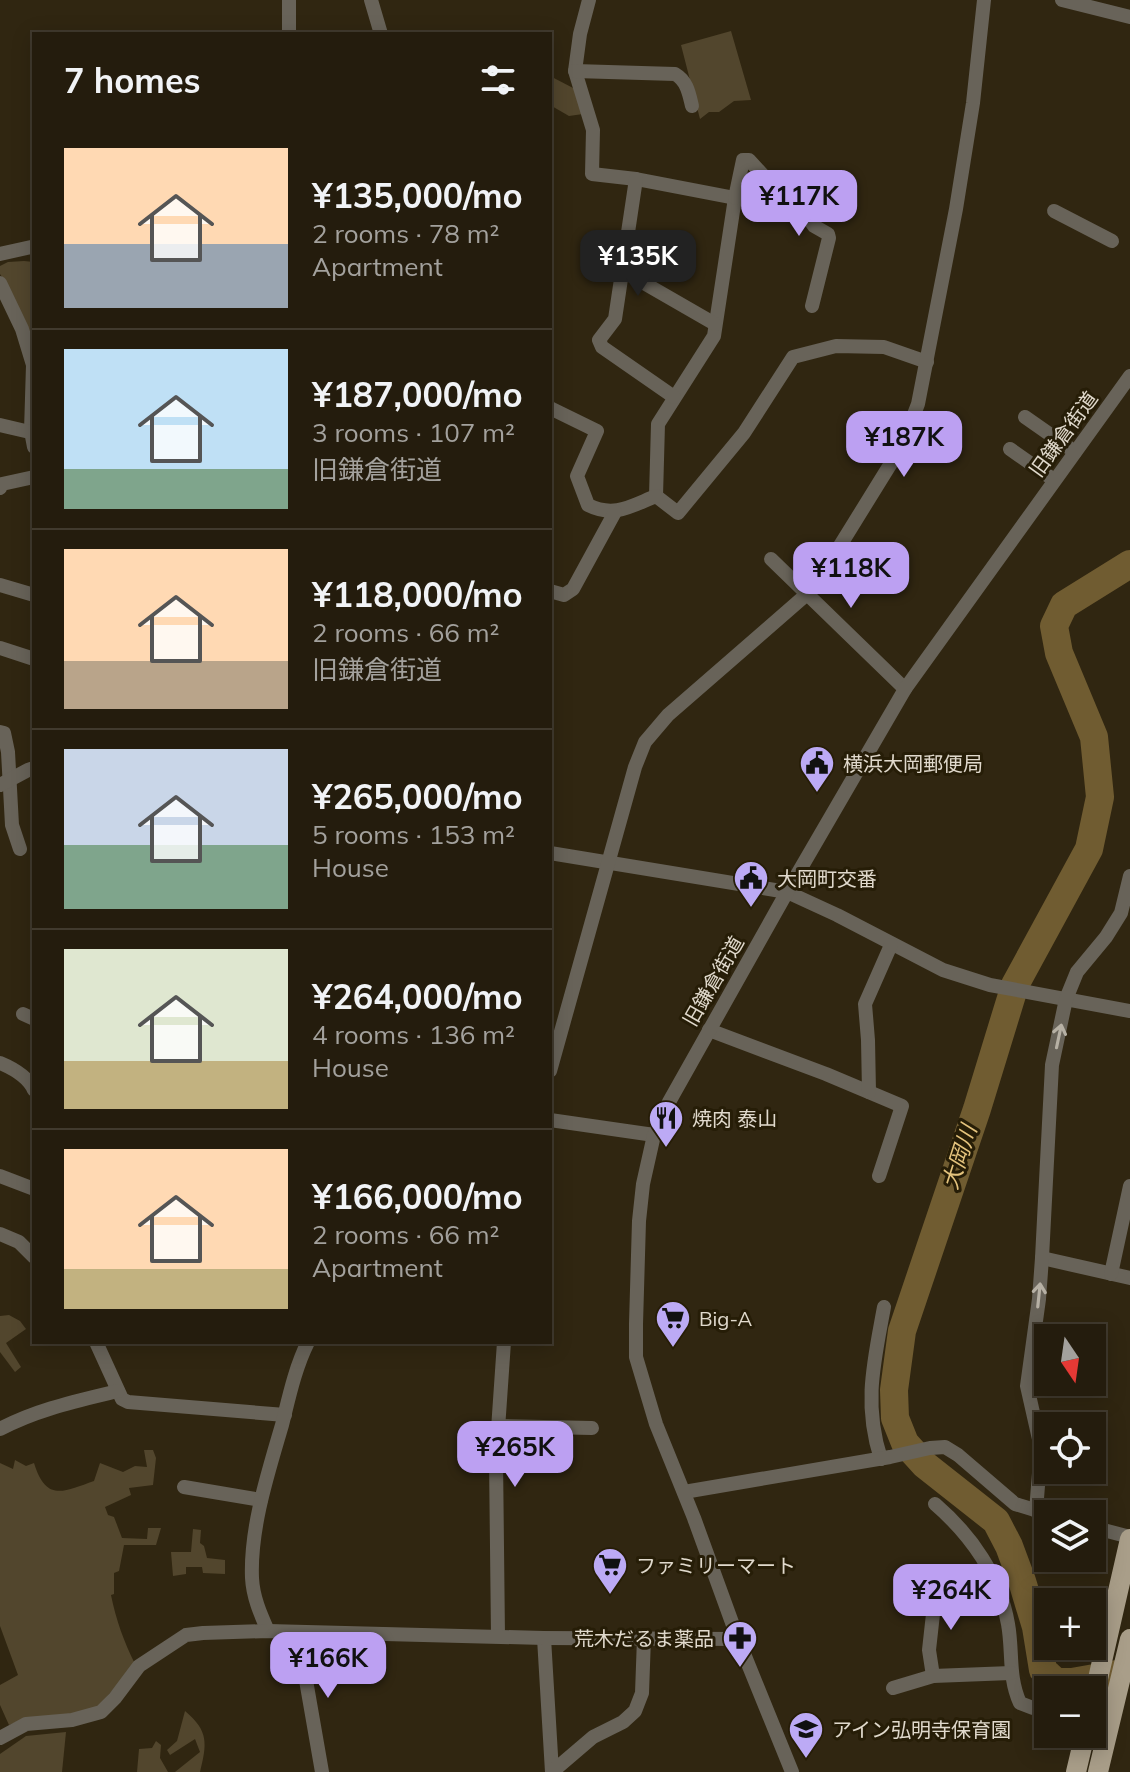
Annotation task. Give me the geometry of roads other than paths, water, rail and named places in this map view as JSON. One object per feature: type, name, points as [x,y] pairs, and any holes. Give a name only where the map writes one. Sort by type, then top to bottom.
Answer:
[{"type":"main road","points":[[1099,1676],[1130,1538]]},
{"type":"main road","points":[[1098,1772],[1129,1642]]},
{"type":"main road","points":[[1076,1772],[1082,1748]]},
{"type":"street","points":[[289,0],[289,32]]},
{"type":"street","points":[[371,0],[380,32]]},
{"type":"street","points":[[589,0],[575,71],[593,130],[592,174],[735,198]]},
{"type":"street","points":[[552,1064],[635,767],[645,742],[668,715],[807,594],[820,578],[899,448],[918,404],[956,209],[973,103],[984,0]]},
{"type":"street","points":[[1062,0],[1130,17]]},
{"type":"street","points":[[575,71],[675,74],[687,87],[692,106]]},
{"type":"street","points":[[656,496],[658,424],[714,336],[743,160],[749,160],[783,197],[802,209],[814,226],[828,234],[812,306]]},
{"type":"street","points":[[636,179],[615,319],[599,340],[602,347],[674,397]]},
{"type":"street","points":[[1054,211],[1112,241]]},
{"type":"street","points":[[0,254],[32,248]]},
{"type":"street","points":[[623,271],[715,324]]},
{"type":"street","points":[[0,283],[22,329],[32,359]]},
{"type":"street","points":[[656,496],[678,513],[744,433],[793,357],[836,346],[884,347],[927,362]]},
{"type":"street","name":"旧鎌倉街道","points":[[792,1772],[656,1424],[636,1357],[639,1221],[643,1184],[654,1135],[709,1030],[905,689],[1130,376]]},
{"type":"street","points":[[552,409],[597,431],[577,476],[588,505],[615,512],[656,496]]},
{"type":"street","points":[[1025,417],[1075,452]]},
{"type":"street","points":[[0,425],[32,432]]},
{"type":"street","points":[[1010,449],[1054,480]]},
{"type":"street","points":[[0,488],[2,484],[32,477]]},
{"type":"street","points":[[552,592],[564,595],[573,589],[615,512]]},
{"type":"street","points":[[771,559],[905,689]]},
{"type":"street","points":[[0,585],[32,594]]},
{"type":"street","points":[[0,648],[32,658]]},
{"type":"street","points":[[0,732],[4,733],[6,743],[5,782],[12,825],[20,849]]},
{"type":"street","points":[[5,782],[32,769]]},
{"type":"street","points":[[552,853],[787,892],[943,970],[990,985],[1130,1011]]},
{"type":"street","points":[[1042,1500],[1041,1448],[1027,1386],[1039,1299],[1052,1065],[1066,999],[1077,972],[1121,913],[1130,876]]},
{"type":"street","points":[[869,1092],[865,1004],[891,945]]},
{"type":"street","points":[[709,1030],[902,1106],[879,1176]]},
{"type":"street","points":[[0,1063],[32,1085]]},
{"type":"street","points":[[552,1120],[654,1135]]},
{"type":"street","points":[[0,1176],[32,1188]]},
{"type":"street","points":[[1111,1274],[1130,1186]]},
{"type":"street","points":[[0,1234],[32,1250]]},
{"type":"street","points":[[1042,1258],[1130,1278]]},
{"type":"street","points":[[884,1307],[871,1375],[871,1394],[874,1437],[886,1458]]},
{"type":"street","points":[[97,1344],[122,1399],[128,1402],[285,1415]]},
{"type":"street","points":[[268,1631],[255,1601],[252,1556],[261,1500],[291,1387],[307,1344]]},
{"type":"street","points":[[498,1636],[496,1458],[504,1344]]},
{"type":"street","points":[[0,1429],[46,1409],[118,1391]]},
{"type":"street","points":[[498,1426],[592,1428]]},
{"type":"street","points":[[684,1492],[945,1447],[1015,1504],[1034,1510]]},
{"type":"street","points":[[184,1487],[261,1500]]},
{"type":"street","points":[[935,1504],[967,1535],[994,1578],[1008,1623],[1015,1694],[1020,1703],[1034,1708]]},
{"type":"street","points":[[1106,1531],[1130,1538]]},
{"type":"street","points":[[933,1676],[929,1650],[936,1587]]},
{"type":"street","points":[[0,1738],[26,1724],[72,1720],[101,1712],[139,1666],[186,1635],[268,1631],[738,1639]]},
{"type":"street","points":[[302,1632],[303,1663],[322,1772]]},
{"type":"street","points":[[544,1638],[552,1772],[593,1737],[623,1722],[635,1711],[642,1693],[644,1638]]},
{"type":"street","points":[[893,1688],[933,1676],[1011,1673]]},
{"type":"waterway","name":"大岡川","points":[[1117,1674],[1056,1682],[1043,1670],[1036,1627],[1022,1581],[996,1521],[925,1465],[905,1443],[895,1418],[894,1390],[902,1331],[1015,985],[1089,849],[1100,797],[1094,737],[1059,653],[1054,626],[1064,605],[1130,564]]},
{"type":"place","name":"横浜大岡郵便局","points":[[817,794]]},
{"type":"place","name":"大岡町交番","points":[[751,909]]},
{"type":"place","name":"焼肉 泰山","points":[[666,1149]]},
{"type":"place","name":"Big-A","points":[[673,1349]]},
{"type":"place","name":"ファミリーマート","points":[[610,1596]]},
{"type":"place","name":"荒木だるま薬品","points":[[740,1669]]},
{"type":"place","name":"アイン弘明寺保育園","points":[[806,1760]]}]
